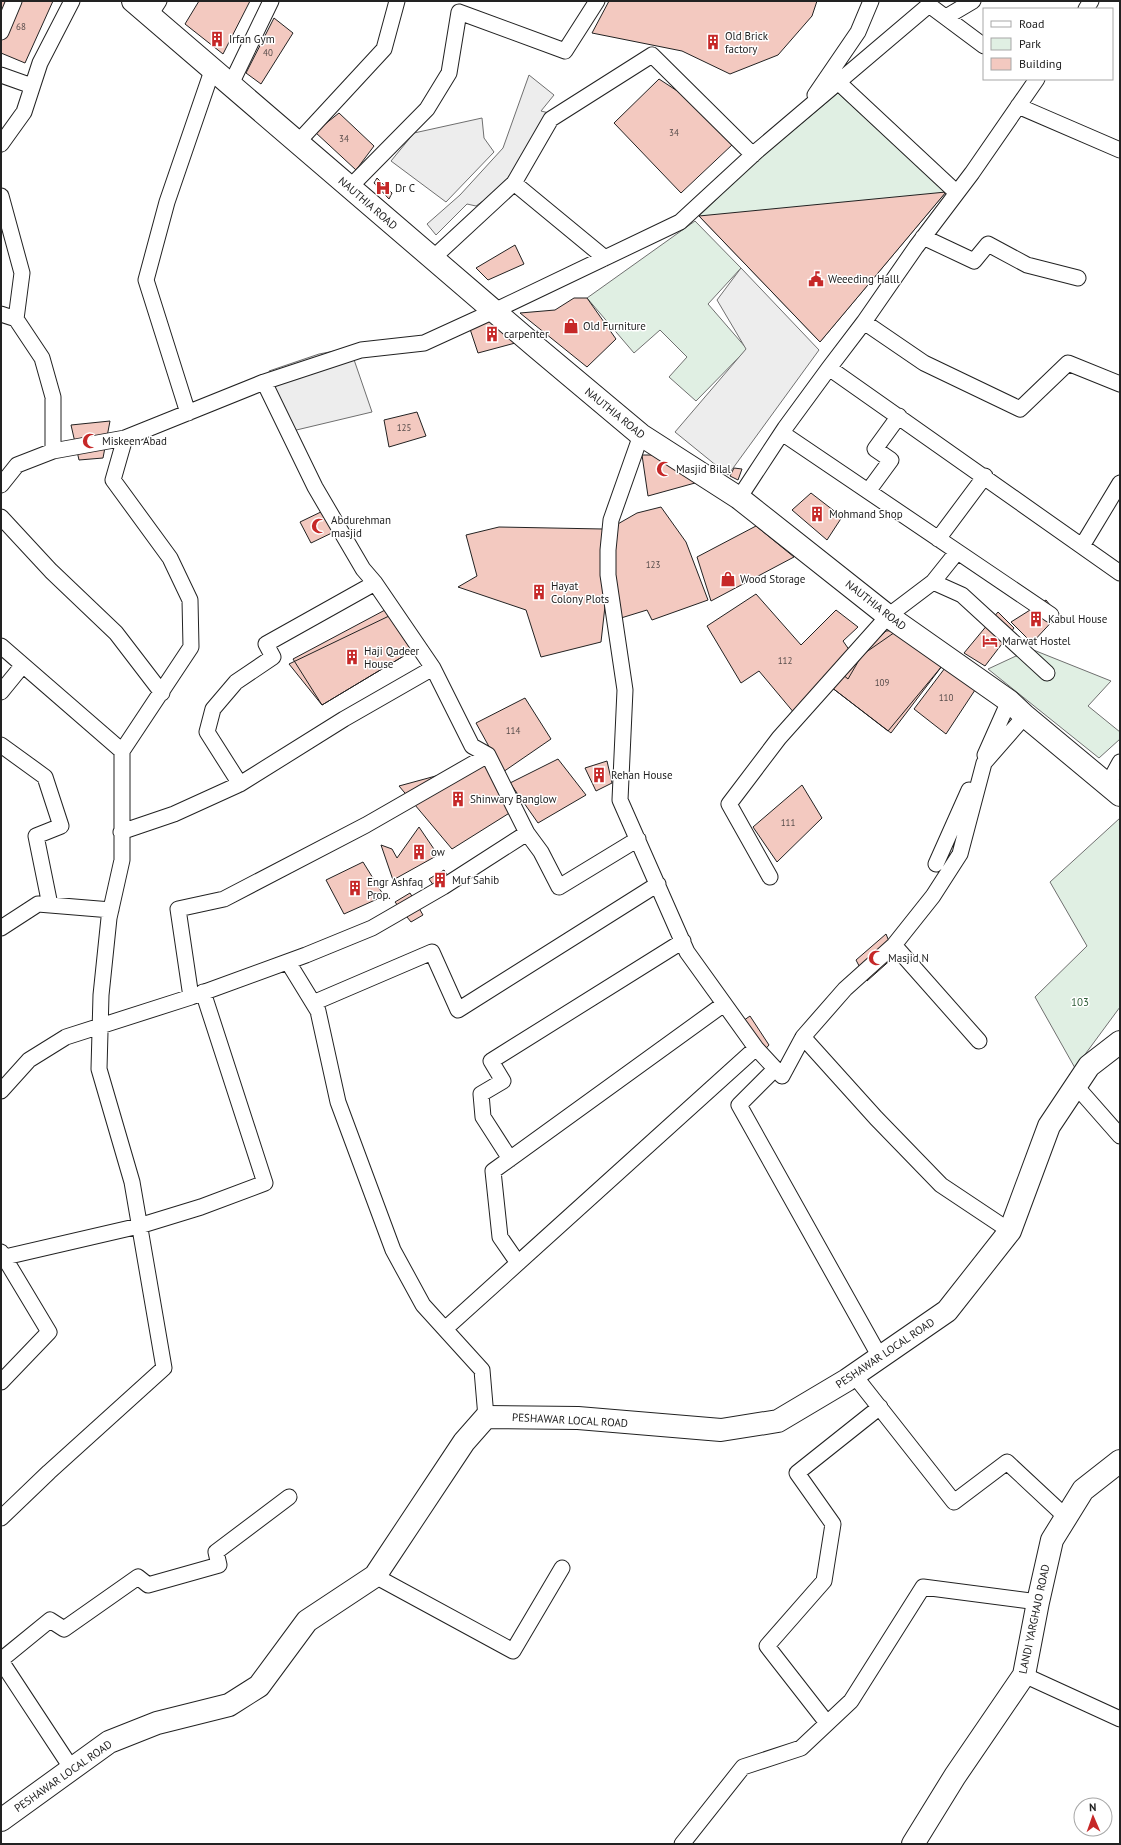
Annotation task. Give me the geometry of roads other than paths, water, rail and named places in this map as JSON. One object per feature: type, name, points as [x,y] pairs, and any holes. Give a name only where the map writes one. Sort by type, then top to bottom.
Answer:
[{"type":"street","points":[[1,32],[14,1]]},
{"type":"street","points":[[1,144],[6,129],[24,112],[40,63],[72,1]]},
{"type":"street","name":"NAUTHIA ROAD","points":[[133,1],[155,8],[212,68],[494,311],[641,434],[739,498],[888,616],[1009,701],[1025,716],[1114,789]]},
{"type":"street","points":[[231,84],[271,1]]},
{"type":"street","points":[[298,142],[384,49],[397,1]]},
{"type":"street","points":[[350,187],[427,110],[449,73],[459,12],[565,51],[597,1]]},
{"type":"street","points":[[803,112],[858,32],[871,1]]},
{"type":"street","points":[[946,17],[973,1]]},
{"type":"street","points":[[1,485],[17,465],[53,451],[126,438],[264,382],[361,350],[424,343],[680,222],[753,155],[929,4],[983,45]]},
{"type":"street","points":[[433,258],[514,183],[551,119],[652,55],[753,155]]},
{"type":"street","points":[[188,413],[146,280],[167,202],[212,68]]},
{"type":"street","points":[[1,75],[32,86]]},
{"type":"street","points":[[739,498],[782,433],[864,322],[923,237],[957,193],[1018,106],[1033,80]]},
{"type":"street","points":[[838,82],[957,193]]},
{"type":"street","points":[[1018,106],[1120,150]]},
{"type":"street","points":[[514,183],[605,258]]},
{"type":"street","points":[[1,196],[22,273],[16,319]]},
{"type":"street","points":[[923,237],[974,262],[988,244],[1027,265],[1078,278]]},
{"type":"street","points":[[1,314],[16,319],[42,358],[53,397],[53,451]]},
{"type":"street","points":[[864,322],[924,362],[1020,409],[1068,363],[1120,384]]},
{"type":"street","points":[[829,368],[1120,572]]},
{"type":"street","points":[[264,382],[315,487],[363,569],[375,583],[433,668],[472,746],[488,755],[527,833],[541,852],[558,887],[638,839]]},
{"type":"street","points":[[869,490],[891,460],[875,449],[899,416]]},
{"type":"street","points":[[782,433],[869,490],[957,552],[1051,614]]},
{"type":"street","points":[[641,434],[611,520],[608,569],[625,690],[620,800],[688,952],[756,1048],[782,1076],[803,1037],[845,989],[894,945],[933,896],[960,854],[984,763],[1025,716]]},
{"type":"street","points":[[1,1518],[60,1462],[164,1368],[132,1182],[99,1069],[101,995],[111,910],[122,860],[122,751],[162,693],[191,647],[190,600],[170,558],[112,480],[126,438]]},
{"type":"street","points":[[938,539],[985,476]]},
{"type":"street","points":[[1082,546],[1120,483]]},
{"type":"street","points":[[1,517],[51,571],[116,633],[162,693]]},
{"type":"street","points":[[770,877],[729,804],[779,738],[888,616],[933,582],[957,552]]},
{"type":"street","points":[[933,582],[962,595],[1047,673]]},
{"type":"street","points":[[240,784],[207,732],[213,709],[236,682],[274,657],[266,644],[375,583]]},
{"type":"street","points":[[1,646],[122,751]]},
{"type":"street","points":[[1,692],[23,665]]},
{"type":"street","points":[[122,832],[174,814],[240,784],[344,719],[433,668]]},
{"type":"street","points":[[936,864],[1009,701]]},
{"type":"street","points":[[1,745],[45,777],[61,826],[36,836],[50,905]]},
{"type":"street","points":[[1,1382],[49,1332],[2,1255],[140,1226],[202,1207],[265,1183],[197,994],[178,910],[224,899],[366,825],[488,755]]},
{"type":"street","points":[[1114,789],[1120,762]]},
{"type":"street","points":[[1,1090],[29,1060],[66,1037],[288,962],[372,928],[443,887],[527,833]]},
{"type":"street","points":[[313,1003],[432,952],[458,1010],[658,884]]},
{"type":"street","points":[[1,928],[38,904],[111,910]]},
{"type":"street","points":[[510,1159],[483,1117],[481,1094],[503,1081],[491,1061],[683,941]]},
{"type":"street","points":[[894,945],[979,1041]]},
{"type":"street","points":[[288,962],[318,1011],[338,1102],[392,1250],[423,1305],[482,1370],[486,1416]]},
{"type":"street","points":[[518,1263],[500,1237],[493,1171],[724,1004]]},
{"type":"street","points":[[803,1037],[876,1118],[941,1185],[1010,1231]]},
{"type":"street","name":"PESHAWAR LOCAL ROAD","points":[[1,1820],[109,1742],[157,1722],[229,1705],[259,1686],[307,1621],[375,1576],[464,1442],[486,1416],[578,1418],[721,1430],[778,1421],[854,1375],[948,1311],[1010,1231],[1050,1126],[1089,1066],[1120,1042]]},
{"type":"street","points":[[445,1329],[756,1048]]},
{"type":"street","points":[[775,1068],[739,1105],[880,1357]]},
{"type":"street","points":[[1076,1086],[1120,1136]]},
{"type":"street","points":[[854,1375],[954,1502],[1007,1462],[1066,1517]]},
{"type":"street","points":[[827,1723],[767,1646],[824,1581],[833,1524],[797,1473],[880,1407]]},
{"type":"street","name":"LANDI YARGHAJO ROAD","points":[[913,1844],[955,1776],[1024,1675],[1052,1540],[1082,1490],[1120,1461]]},
{"type":"street","points":[[72,1769],[1,1661],[50,1620],[64,1629],[138,1577],[148,1585],[219,1565],[216,1552],[289,1497]]},
{"type":"street","points":[[375,1576],[513,1651],[562,1568]]},
{"type":"street","points":[[682,1844],[743,1767],[801,1748],[851,1701],[923,1587],[1038,1602]]},
{"type":"street","points":[[1024,1675],[1120,1719]]},
{"type":"place","name":"Irfan Gym","points":[[217,39]]},
{"type":"place","name":"Old Brick factory","points":[[713,42]]},
{"type":"place","name":"Dr C","points":[[383,188]]},
{"type":"place","name":"Weeeding Halll","points":[[816,279]]},
{"type":"place","name":"Old Furniture","points":[[571,326]]},
{"type":"place","name":"carpenter","points":[[492,334]]},
{"type":"place","name":"Miskeen Abad","points":[[90,441]]},
{"type":"place","name":"Masjid Bilal","points":[[664,469]]},
{"type":"place","name":"Mohmand Shop","points":[[817,514]]},
{"type":"place","name":"Abdurehman masjid","points":[[319,526]]},
{"type":"place","name":"Wood Storage","points":[[728,579]]},
{"type":"place","name":"Hayat Colony Plots","points":[[539,592]]},
{"type":"place","name":"Kabul House","points":[[1036,619]]},
{"type":"place","name":"Marwat Hostel","points":[[990,641]]},
{"type":"place","name":"Haji Qadeer House","points":[[352,657]]},
{"type":"place","name":"Rehan House","points":[[599,775]]},
{"type":"place","name":"Shinwary Banglow","points":[[458,799]]},
{"type":"place","name":"ow","points":[[419,852]]},
{"type":"place","name":"Muf Sahib","points":[[440,880]]},
{"type":"place","name":"Engr Ashfaq Prop.","points":[[355,888]]},
{"type":"place","name":"Masjid N","points":[[876,958]]},
{"type":"park label","name":"103","points":[[1080,1002]]}]
